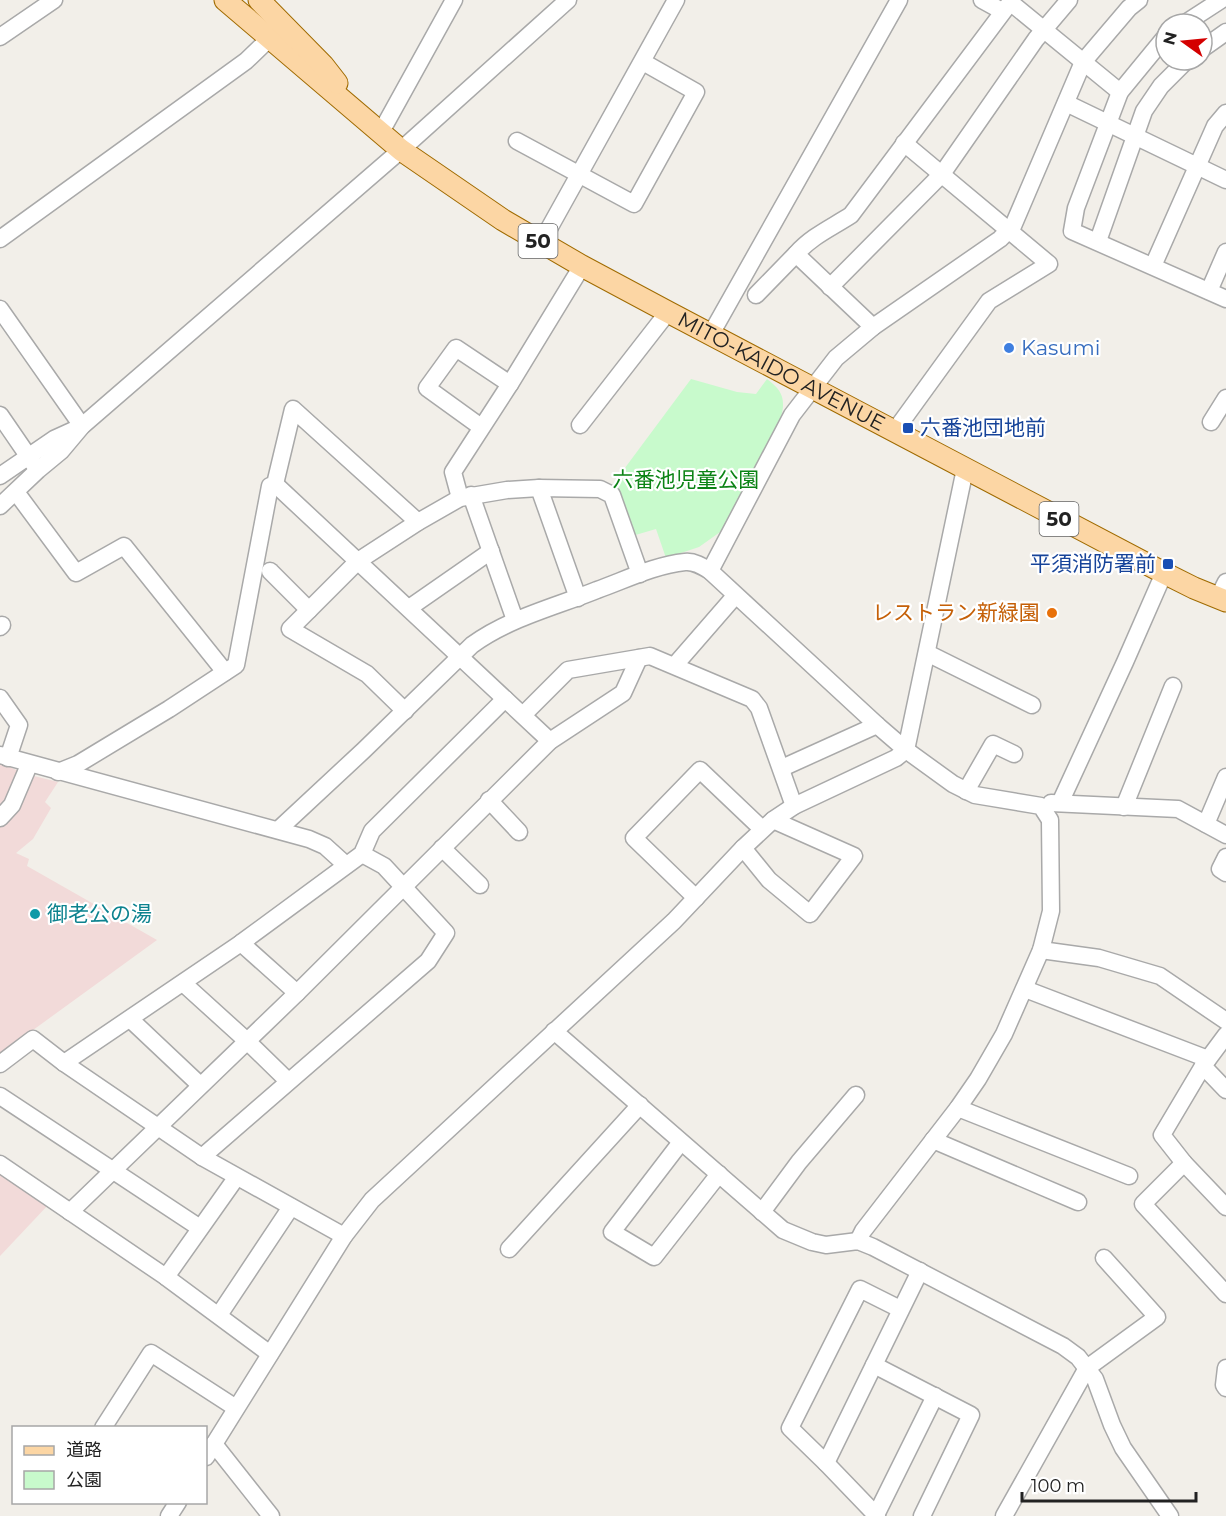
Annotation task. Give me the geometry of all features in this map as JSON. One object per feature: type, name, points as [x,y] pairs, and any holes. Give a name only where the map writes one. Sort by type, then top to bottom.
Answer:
[{"type":"main road","name":"MITO-KAIDO AVENUE","points":[[225,0],[401,150],[464,195],[541,243],[965,470],[1164,573],[1223,594]]},
{"type":"main road","name":"MITO-KAIDO AVENUE","points":[[259,0],[323,65],[357,111]]},
{"type":"street","points":[[0,37],[54,0]]},
{"type":"street","points":[[381,132],[454,0]]},
{"type":"street","points":[[0,476],[61,451],[82,426],[401,150],[568,0]]},
{"type":"street","points":[[541,243],[676,0]]},
{"type":"street","points":[[711,334],[899,0]]},
{"type":"street","points":[[982,0],[1008,4],[1120,92]]},
{"type":"street","points":[[830,287],[942,174],[1044,30],[1069,0]]},
{"type":"street","points":[[710,571],[792,415],[836,358],[873,327],[1000,238],[1013,226],[1083,62],[1129,8],[1139,0]]},
{"type":"street","points":[[1202,12],[1221,0]]},
{"type":"street","points":[[756,295],[818,234],[851,215],[1008,4]]},
{"type":"street","points":[[0,239],[246,61],[271,37]]},
{"type":"street","points":[[1154,51],[1120,92],[1076,208],[1072,231],[1226,299]]},
{"type":"street","points":[[517,141],[578,176],[634,204],[696,92],[643,62]]},
{"type":"street","points":[[1098,241],[1144,111],[1174,72]]},
{"type":"street","points":[[1066,103],[1226,180]]},
{"type":"street","points":[[1153,266],[1215,126],[1226,113]]},
{"type":"street","points":[[894,432],[989,300],[1049,264],[904,143]]},
{"type":"street","points":[[1209,291],[1226,252]]},
{"type":"street","points":[[796,254],[873,327]]},
{"type":"street","points":[[515,620],[491,551],[453,472],[582,266]]},
{"type":"street","points":[[0,309],[82,426]]},
{"type":"street","points":[[580,425],[668,312]]},
{"type":"street","points":[[481,427],[427,388],[456,348],[510,384]]},
{"type":"street","points":[[1211,422],[1226,398]]},
{"type":"street","points":[[57,772],[78,764],[236,665],[270,486],[275,484],[293,409],[418,522]]},
{"type":"street","points":[[0,415],[34,463]]},
{"type":"street","points":[[0,506],[16,492],[34,463]]},
{"type":"street","points":[[271,1516],[210,1451],[344,1236],[372,1200],[696,898],[768,825],[794,806],[896,758],[906,750],[965,470]]},
{"type":"street","points":[[275,484],[550,741]]},
{"type":"street","points":[[405,711],[366,674],[290,629],[358,561],[418,522],[466,497],[539,488],[600,489],[612,495],[640,574]]},
{"type":"street","points":[[539,488],[578,598]]},
{"type":"street","points":[[16,492],[76,573],[124,546],[225,672]]},
{"type":"street","points":[[409,608],[491,551]]},
{"type":"street","points":[[278,830],[405,711],[459,656],[488,634],[515,620],[640,574],[688,561],[710,571],[906,750],[966,791],[975,795],[1041,806],[1060,803],[1178,808],[1226,835]]},
{"type":"street","points":[[270,571],[309,610]]},
{"type":"street","points":[[1060,803],[1164,573]]},
{"type":"street","points":[[675,665],[735,596]]},
{"type":"street","points":[[927,653],[1032,705]]},
{"type":"street","points":[[523,716],[568,670],[650,656],[752,699],[759,708],[794,806]]},
{"type":"street","points":[[70,1212],[297,993],[550,741],[623,693],[639,658]]},
{"type":"street","points":[[1124,807],[1173,686]]},
{"type":"street","points":[[0,698],[19,725],[4,757],[309,839],[325,846],[346,865]]},
{"type":"street","points":[[64,1063],[241,944],[362,854],[372,831],[505,699]]},
{"type":"street","points":[[782,768],[877,725]]},
{"type":"street","points":[[966,791],[993,744],[1014,754]]},
{"type":"street","points":[[0,818],[12,805],[29,765]]},
{"type":"street","points":[[696,898],[634,838],[700,770],[768,825],[854,856],[810,914],[770,880],[743,848]]},
{"type":"street","points":[[1206,824],[1226,777]]},
{"type":"street","points":[[489,800],[519,832]]},
{"type":"street","points":[[858,1241],[863,1231],[958,1108],[993,1054],[1041,950],[1051,911],[1050,820],[1041,806]]},
{"type":"street","points":[[442,848],[480,885]]},
{"type":"street","points":[[202,1157],[428,961],[446,933],[384,866],[362,854]]},
{"type":"street","points":[[1226,857],[1220,869],[1226,873]]},
{"type":"street","points":[[241,944],[297,993]]},
{"type":"street","points":[[1041,950],[1099,958],[1160,976],[1226,1021]]},
{"type":"street","points":[[183,983],[288,1081]]},
{"type":"street","points":[[1024,988],[1206,1062],[1226,1090]]},
{"type":"street","points":[[130,1018],[200,1085]]},
{"type":"street","points":[[554,1031],[783,1230],[826,1245],[858,1241],[1063,1346],[1078,1357],[1095,1379],[1123,1448],[1170,1516]]},
{"type":"street","points":[[1226,1035],[1206,1062],[1162,1135],[1184,1163],[1226,1208]]},
{"type":"street","points":[[0,1064],[33,1039],[64,1063],[202,1157],[236,1178],[344,1236]]},
{"type":"street","points":[[762,1212],[799,1162],[856,1095]]},
{"type":"street","points":[[0,1096],[201,1228]]},
{"type":"street","points":[[509,1249],[640,1106]]},
{"type":"street","points":[[958,1108],[1129,1176]]},
{"type":"street","points":[[933,1140],[1078,1202]]},
{"type":"street","points":[[681,1142],[612,1232],[654,1257],[719,1174]]},
{"type":"street","points":[[1184,1163],[1143,1204],[1226,1294]]},
{"type":"street","points":[[0,1164],[166,1277],[270,1354]]},
{"type":"street","points":[[166,1277],[236,1178]]},
{"type":"street","points":[[219,1315],[291,1207]]},
{"type":"street","points":[[1004,1516],[1087,1368],[1157,1317],[1104,1258]]},
{"type":"street","points":[[826,1463],[920,1271]]},
{"type":"street","points":[[900,1309],[860,1289],[790,1428],[877,1516],[935,1396]]},
{"type":"street","points":[[105,1426],[151,1353],[237,1408]]},
{"type":"street","points":[[874,1365],[971,1415],[922,1516]]},
{"type":"street","points":[[1226,1368],[1224,1384],[1226,1388]]},
{"type":"shaded area","points":[[0,763],[26,774],[58,782],[45,802],[51,808],[33,839],[16,853],[29,859],[27,866],[157,940],[0,1054]]},
{"type":"shaded area","points":[[0,1172],[49,1204],[0,1256]]},
{"type":"green space","name":"六番池児童公園","points":[[691,379],[737,392],[756,394],[767,379],[782,395],[782,411],[723,530],[699,547],[666,558],[656,529],[632,536],[613,484]]},
{"type":"place","name":"Kasumi","points":[[1009,348]]},
{"type":"place","name":"六番池団地前","points":[[908,428]]},
{"type":"place","name":"平須消防署前","points":[[1168,564]]},
{"type":"place","name":"レストラン新緑園","points":[[1052,613]]},
{"type":"place","name":"御老公の湯","points":[[35,914]]}]
